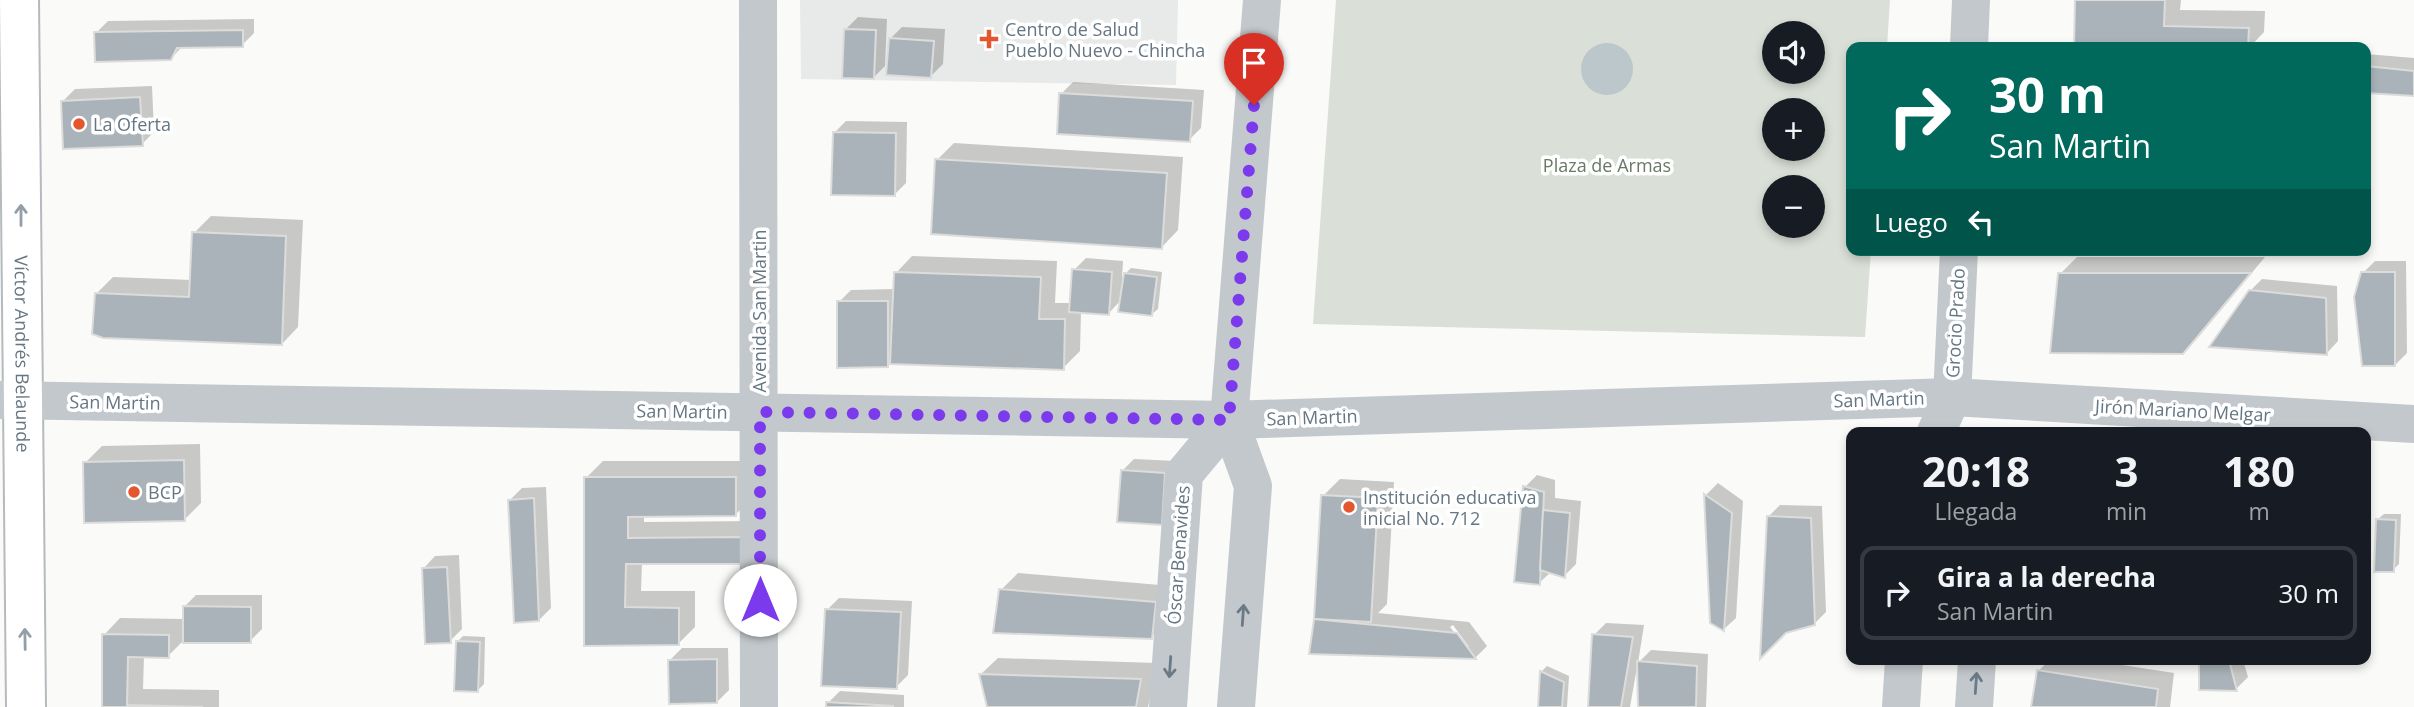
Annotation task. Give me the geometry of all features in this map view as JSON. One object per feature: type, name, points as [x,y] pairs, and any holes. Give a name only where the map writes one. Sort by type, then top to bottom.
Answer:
[{"type":"main road","name":"Víctor Andrés Belaunde","points":[[19,0],[11,400],[26,707]]},
{"type":"street","name":"Avenida San Martin","points":[[758,0],[759,707]]},
{"type":"street","points":[[1236,707],[1253,486],[1229,420],[1262,0]]},
{"type":"street","points":[[1969,42],[1971,0]]},
{"type":"street","name":"Grocio Prado","points":[[1952,397],[1959,256]]},
{"type":"street","name":"San Martin","points":[[11,400],[1229,420],[1952,397]]},
{"type":"street","points":[[1938,427],[1952,397]]},
{"type":"street","points":[[1952,397],[1967,427]]},
{"type":"street","name":"Jirón Mariano Melgar","points":[[1952,397],[2414,424]]},
{"type":"street","name":"Óscar Benavides","points":[[1168,707],[1184,474],[1229,420]]},
{"type":"street","points":[[1901,707],[1904,665]]},
{"type":"street","points":[[1974,707],[1977,665]]},
{"type":"shaded area","name":"Centro de Salud Pueblo Nuevo - Chincha","points":[[800,0],[1178,0],[1176,85],[801,79]]},
{"type":"shaded area","points":[[1607,43],[1617,45],[1625,51],[1631,59],[1631,79],[1625,87],[1617,93],[1607,95],[1597,93],[1589,87],[1583,79],[1581,69],[1583,59],[1589,51],[1597,45]]},
{"type":"green space","name":"Plaza de Armas","points":[[1336,0],[1890,0],[1887,42],[1846,42],[1846,256],[1871,256],[1865,337],[1313,324]]},
{"type":"building","points":[[2075,0],[2165,0],[2164,26],[2249,28],[2248,42],[2074,42]]},
{"type":"building","points":[[844,29],[876,30],[874,79],[842,78]]},
{"type":"building","points":[[243,30],[243,47],[177,48],[171,60],[95,62],[94,32]]},
{"type":"building","points":[[889,38],[934,41],[931,78],[886,75]]},
{"type":"building","points":[[2371,67],[2414,71],[2414,96],[2371,93]]},
{"type":"building","points":[[1059,93],[1193,101],[1190,142],[1057,134]]},
{"type":"building","points":[[140,97],[143,146],[63,149],[61,101]]},
{"type":"building","points":[[833,132],[896,133],[895,196],[831,195]]},
{"type":"building","points":[[935,159],[1167,173],[1162,249],[931,234]]},
{"type":"building","points":[[192,232],[286,236],[282,345],[103,338],[92,334],[95,293],[189,297]]},
{"type":"building","points":[[1072,269],[1112,272],[1109,315],[1069,312]]},
{"type":"building","points":[[894,272],[1041,277],[1039,319],[1065,319],[1064,370],[890,364]]},
{"type":"building","points":[[2361,272],[2395,272],[2395,366],[2362,366],[2354,297]]},
{"type":"building","points":[[1124,273],[1157,277],[1152,316],[1118,312]]},
{"type":"building","points":[[2058,273],[2251,273],[2183,354],[2050,353]]},
{"type":"building","points":[[2249,290],[2326,298],[2327,355],[2209,347]]},
{"type":"building","points":[[837,301],[888,301],[888,367],[837,368]]},
{"type":"building","name":"BCP","points":[[184,460],[185,521],[84,523],[83,462]]},
{"type":"building","points":[[1121,470],[1165,473],[1162,525],[1117,522]]},
{"type":"building","points":[[584,477],[736,477],[736,516],[628,517],[628,538],[743,537],[743,564],[626,564],[625,607],[679,608],[679,645],[584,646]]},
{"type":"building","points":[[1523,486],[1544,492],[1540,585],[1514,582]]},
{"type":"building","points":[[1704,494],[1732,513],[1724,631],[1710,623]]},
{"type":"building","points":[[1321,495],[1378,498],[1371,622],[1314,619]]},
{"type":"building","points":[[534,498],[539,621],[514,623],[508,500]]},
{"type":"building","points":[[1543,510],[1570,513],[1565,578],[1540,570]]},
{"type":"building","points":[[1767,516],[1811,518],[1815,625],[1786,633],[1760,659]]},
{"type":"building","points":[[2376,519],[2396,520],[2394,572],[2374,572]]},
{"type":"building","points":[[447,567],[451,643],[425,644],[422,568]]},
{"type":"building","points":[[999,589],[1156,602],[1152,639],[993,633]]},
{"type":"building","points":[[183,606],[251,607],[251,643],[183,643]]},
{"type":"building","points":[[825,609],[901,612],[897,689],[821,686]]},
{"type":"building","points":[[1314,619],[1457,633],[1476,659],[1309,654]]},
{"type":"building","points":[[102,634],[169,635],[169,658],[128,657],[127,705],[203,707],[102,707]]},
{"type":"building","points":[[1592,634],[1633,637],[1621,707],[1588,707]]},
{"type":"building","points":[[456,641],[480,642],[478,692],[454,691]]},
{"type":"building","points":[[717,659],[717,703],[669,704],[668,660]]},
{"type":"building","points":[[1637,661],[1697,666],[1696,707],[1638,707]]},
{"type":"building","points":[[2199,665],[2230,665],[2237,691],[2199,690]]},
{"type":"building","points":[[2037,670],[2158,689],[2156,707],[2031,707]]},
{"type":"building","points":[[1540,671],[1564,682],[1562,707],[1538,707]]},
{"type":"building","points":[[979,674],[1141,679],[1136,707],[987,707]]},
{"type":"building","points":[[826,702],[893,706],[893,707],[826,707]]},
{"type":"place","name":"Centro de Salud Pueblo Nuevo - Chincha","points":[[989,39]]},
{"type":"place","name":"La Oferta","points":[[79,124]]},
{"type":"place","name":"BCP","points":[[134,492]]},
{"type":"place","name":"Institución educativa inicial No. 712","points":[[1349,507]]},
{"type":"route","points":[[760,600],[760,412],[1229,420],[1254,105]]}]
